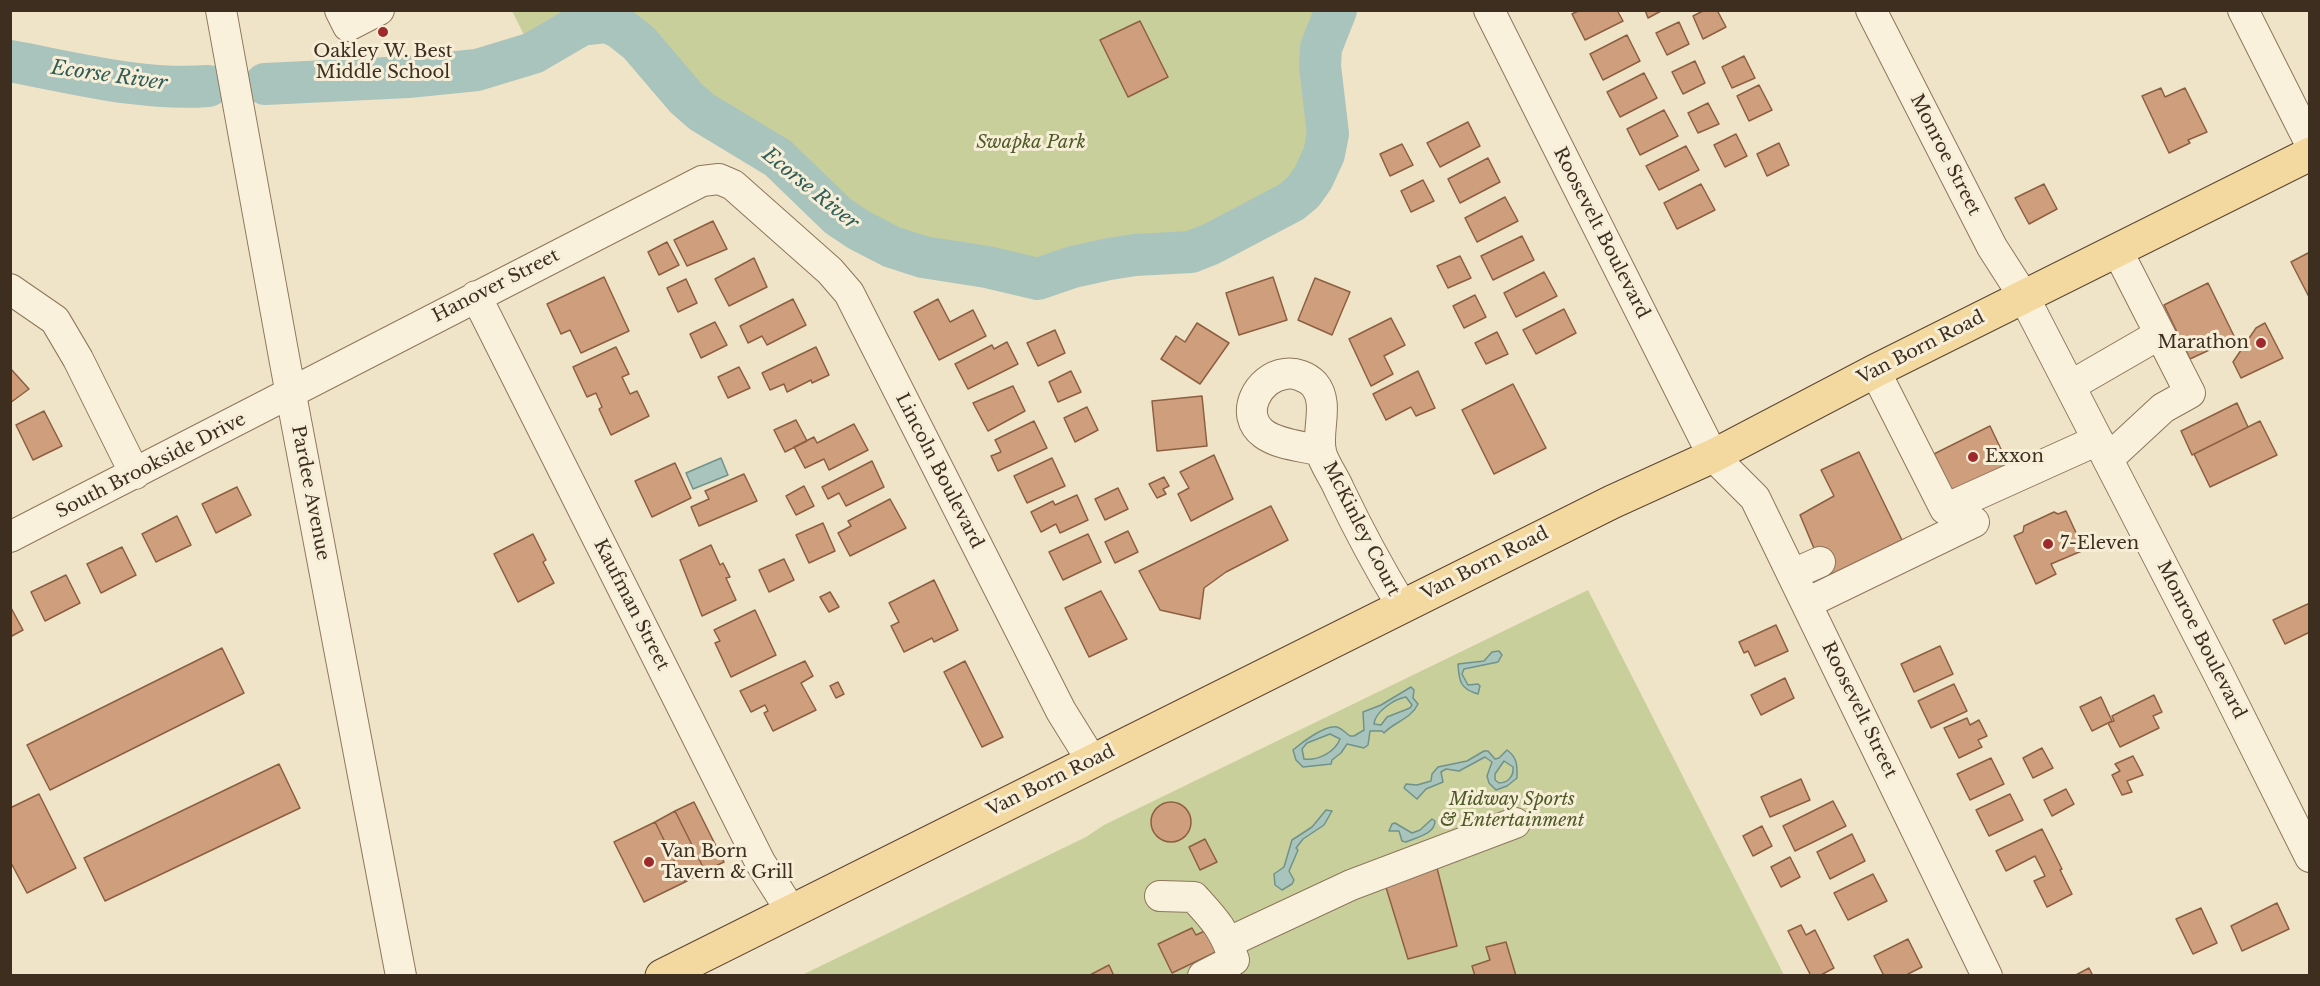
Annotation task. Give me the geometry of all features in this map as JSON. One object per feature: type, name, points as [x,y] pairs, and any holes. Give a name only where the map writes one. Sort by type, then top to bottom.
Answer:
[{"type":"main road","name":"Van Born Road","points":[[662,975],[1612,501],[1713,456],[1875,371],[2310,154]]},
{"type":"street","name":"Pardee Avenue","points":[[221,10],[401,975]]},
{"type":"street","points":[[340,10],[348,26],[379,10]]},
{"type":"street","name":"Roosevelt Boulevard","points":[[1489,10],[1713,456]]},
{"type":"street","name":"Monroe Street","points":[[1871,10],[1992,247],[2024,297]]},
{"type":"street","points":[[2243,10],[2310,143]]},
{"type":"street","name":"Lincoln Boulevard","points":[[702,181],[719,179],[733,185],[830,271],[849,293],[1061,711],[1092,761]]},
{"type":"street","name":"Hanover Street","points":[[291,393],[702,181]]},
{"type":"street","points":[[1875,371],[1945,509],[2103,449],[2163,408],[2190,393],[2117,250]]},
{"type":"street","points":[[10,289],[55,320],[78,358],[135,474]]},
{"type":"street","name":"Kaufman Street","points":[[476,296],[760,862],[791,911]]},
{"type":"street","name":"Monroe Boulevard","points":[[2024,297],[2310,857]]},
{"type":"street","points":[[2070,386],[2160,334]]},
{"type":"street","name":"South Brookside Drive","points":[[10,537],[291,393]]},
{"type":"street","name":"McKinley Court","points":[[1321,451],[1372,556],[1402,606]]},
{"type":"street","name":"Roosevelt Street","points":[[1713,456],[1755,498],[1987,975]]},
{"type":"street","points":[[1807,603],[1974,522]]},
{"type":"street","points":[[1793,574],[1820,562]]},
{"type":"street","points":[[1229,942],[1351,885],[1515,823]]},
{"type":"street","points":[[1160,897],[1194,897],[1215,919],[1229,942],[1234,960],[1203,975]]},
{"type":"green space","name":"Swapka Park","points":[[512,11],[1336,11],[1321,48],[1320,66],[1328,134],[1324,154],[1313,178],[1303,192],[1291,202],[1211,244],[1191,252],[1109,259],[1073,267],[1038,279],[987,267],[923,257],[892,247],[838,216],[778,158],[702,112],[686,98],[639,43],[620,28],[607,22],[581,25],[533,53]]},
{"type":"green space","name":"Midway Sports & Entertainment","points":[[1588,590],[1784,975],[800,976],[1086,837],[1104,825]]},
{"type":"water","points":[[721,458],[728,475],[693,489],[686,473]]},
{"type":"water","points":[[1499,651],[1502,655],[1498,662],[1464,669],[1462,674],[1468,685],[1478,684],[1480,686],[1478,694],[1467,690],[1460,680],[1458,664],[1484,661],[1492,652]]},
{"type":"water","points":[[1411,687],[1414,690],[1413,698],[1418,704],[1407,717],[1384,733],[1370,731],[1368,745],[1364,748],[1347,744],[1331,764],[1303,767],[1296,760],[1293,750],[1327,728],[1337,727],[1350,736],[1364,730],[1363,712],[1381,705]],"holes":[[[1406,697],[1412,705],[1410,708],[1387,717],[1381,725],[1374,724],[1375,719],[1386,707]],[[1330,734],[1340,739],[1330,752],[1320,757],[1304,759],[1302,749],[1307,743]]]},
{"type":"water","points":[[1507,750],[1511,753],[1516,762],[1517,778],[1507,786],[1496,790],[1489,783],[1487,776],[1492,762],[1485,757],[1459,771],[1446,769],[1441,772],[1443,782],[1426,789],[1417,799],[1404,788],[1406,784],[1417,785],[1431,781],[1432,774],[1438,767],[1467,761],[1484,751],[1488,751],[1495,759]],"holes":[[[1504,761],[1513,767],[1508,780],[1502,783],[1495,780],[1495,774]]]},
{"type":"water","points":[[1326,810],[1332,811],[1324,825],[1303,839],[1296,848],[1298,850],[1289,871],[1294,880],[1282,890],[1275,885],[1274,874],[1284,867],[1292,840],[1312,827]]},
{"type":"water","points":[[1432,819],[1435,821],[1429,832],[1406,842],[1402,841],[1399,831],[1389,831],[1395,823],[1412,833],[1420,830]]},
{"type":"building","points":[[1580,10],[1617,10],[1623,21],[1585,40],[1572,14]]},
{"type":"building","points":[[1645,10],[1663,10],[1648,18]]},
{"type":"building","points":[[1705,10],[1717,10],[1726,27],[1703,39],[1693,16]]},
{"type":"building","points":[[1140,21],[1168,77],[1128,97],[1100,40]]},
{"type":"building","points":[[1679,22],[1689,44],[1667,55],[1656,33]]},
{"type":"building","points":[[1627,35],[1640,61],[1603,80],[1590,54]]},
{"type":"building","points":[[1744,56],[1755,78],[1732,88],[1722,67]]},
{"type":"building","points":[[1695,61],[1705,83],[1683,94],[1672,72]]},
{"type":"building","points":[[1644,73],[1657,98],[1620,117],[1607,92]]},
{"type":"building","points":[[1759,85],[1772,110],[1749,121],[1737,96]]},
{"type":"building","points":[[2161,88],[2165,97],[2185,88],[2207,132],[2188,140],[2190,143],[2169,153],[2142,96]]},
{"type":"building","points":[[1708,103],[1719,124],[1698,133],[1688,113]]},
{"type":"building","points":[[1664,110],[1678,136],[1640,155],[1627,129]]},
{"type":"building","points":[[1468,122],[1480,146],[1440,167],[1427,143]]},
{"type":"building","points":[[1736,134],[1747,156],[1725,167],[1714,145]]},
{"type":"building","points":[[1779,143],[1789,165],[1767,176],[1757,154]]},
{"type":"building","points":[[1402,144],[1413,165],[1390,176],[1380,154]]},
{"type":"building","points":[[1686,146],[1699,170],[1659,190],[1646,166]]},
{"type":"building","points":[[1488,158],[1500,182],[1460,203],[1448,179]]},
{"type":"building","points":[[1423,180],[1434,201],[1411,212],[1401,191]]},
{"type":"building","points":[[1701,184],[1715,210],[1677,229],[1664,203]]},
{"type":"building","points":[[2044,184],[2057,209],[2029,224],[2015,198]]},
{"type":"building","points":[[1505,197],[1518,221],[1477,242],[1465,218]]},
{"type":"building","points":[[713,221],[727,249],[687,266],[674,240]]},
{"type":"building","points":[[1522,236],[1534,260],[1493,280],[1481,256]]},
{"type":"building","points":[[667,242],[679,265],[659,275],[648,252]]},
{"type":"building","points":[[2310,252],[2310,299],[2291,262]]},
{"type":"building","points":[[1460,256],[1471,278],[1448,288],[1437,266]]},
{"type":"building","points":[[754,258],[767,287],[729,306],[715,279]]},
{"type":"building","points":[[1544,272],[1557,296],[1516,317],[1504,293]]},
{"type":"building","points":[[604,277],[629,331],[581,353],[570,330],[561,334],[547,304]]},
{"type":"building","points":[[1273,277],[1287,320],[1239,335],[1226,293]]},
{"type":"building","points":[[1315,278],[1350,292],[1332,335],[1298,320]]},
{"type":"building","points":[[686,279],[697,303],[678,312],[667,288]]},
{"type":"building","points":[[2208,283],[2235,338],[2190,359],[2164,305]]},
{"type":"building","points":[[1475,295],[1486,317],[1464,328],[1453,306]]},
{"type":"building","points":[[793,299],[806,325],[767,345],[762,336],[748,343],[740,326]]},
{"type":"building","points":[[938,299],[950,322],[973,310],[986,336],[939,360],[914,312]]},
{"type":"building","points":[[1564,309],[1576,333],[1536,354],[1523,330]]},
{"type":"building","points":[[1391,318],[1405,345],[1384,356],[1393,374],[1371,386],[1349,339]]},
{"type":"building","points":[[715,322],[727,345],[701,358],[690,334]]},
{"type":"building","points":[[1197,323],[1229,343],[1200,384],[1161,359],[1176,336],[1185,342]]},
{"type":"building","name":"Marathon","points":[[2265,323],[2283,358],[2241,378],[2233,362],[2256,328]]},
{"type":"building","points":[[1055,330],[1065,353],[1038,366],[1027,343]]},
{"type":"building","points":[[1497,332],[1508,354],[1486,364],[1475,343]]},
{"type":"building","points":[[1007,342],[1018,364],[968,389],[955,364],[992,345],[994,349]]},
{"type":"building","points":[[616,347],[629,374],[622,377],[630,394],[637,391],[649,416],[611,435],[599,409],[602,407],[596,393],[587,397],[573,367]]},
{"type":"building","points":[[816,347],[829,375],[812,383],[811,380],[787,392],[784,384],[770,390],[762,373]]},
{"type":"building","points":[[739,367],[750,388],[728,398],[718,377]]},
{"type":"building","points":[[10,368],[29,389],[10,403]]},
{"type":"building","points":[[1071,371],[1081,392],[1058,402],[1049,382]]},
{"type":"building","points":[[1418,371],[1435,408],[1416,416],[1411,407],[1386,420],[1373,394]]},
{"type":"building","points":[[1513,384],[1546,448],[1494,474],[1462,410]]},
{"type":"building","points":[[1013,386],[1025,411],[988,431],[973,403]]},
{"type":"building","points":[[1202,396],[1207,446],[1157,451],[1152,401]]},
{"type":"building","points":[[2237,403],[2248,427],[2192,455],[2181,431]]},
{"type":"building","points":[[1087,407],[1098,430],[1075,442],[1064,418]]},
{"type":"building","points":[[44,411],[62,446],[33,460],[16,425]]},
{"type":"building","points":[[796,420],[807,441],[785,452],[774,430]]},
{"type":"building","points":[[1034,421],[1047,448],[998,471],[991,456],[1001,452],[995,440]]},
{"type":"building","points":[[2260,421],[2277,455],[2210,487],[2194,454]]},
{"type":"building","points":[[854,424],[868,450],[829,470],[824,459],[805,468],[794,447],[814,437],[817,443]]},
{"type":"building","points":[[1990,426],[2008,464],[1952,491],[1934,454]]},
{"type":"building","points":[[1859,452],[1902,540],[1826,577],[1800,515],[1834,496],[1821,470]]},
{"type":"building","points":[[1214,455],[1233,499],[1191,521],[1178,494],[1189,488],[1180,472]]},
{"type":"building","points":[[1052,458],[1065,486],[1027,503],[1014,476]]},
{"type":"building","points":[[872,461],[884,487],[846,506],[839,493],[828,499],[822,487]]},
{"type":"building","points":[[675,463],[691,498],[652,517],[635,481]]},
{"type":"building","points":[[744,474],[757,501],[699,526],[691,507],[709,499],[705,491]]},
{"type":"building","points":[[1164,477],[1169,486],[1163,489],[1166,494],[1157,498],[1149,484]]},
{"type":"building","points":[[804,486],[814,506],[796,515],[786,496]]},
{"type":"building","points":[[237,487],[251,515],[216,533],[202,504]]},
{"type":"building","points":[[1118,488],[1128,509],[1105,520],[1095,499]]},
{"type":"building","points":[[1077,495],[1088,520],[1060,533],[1056,524],[1041,532],[1031,512],[1053,501],[1055,505]]},
{"type":"building","points":[[890,499],[906,528],[850,556],[838,533],[851,526],[848,521]]},
{"type":"building","points":[[1271,506],[1288,540],[1226,572],[1204,588],[1200,619],[1160,610],[1139,571]]},
{"type":"building","points":[[2066,511],[2084,550],[2051,564],[2056,574],[2036,584],[2014,536],[2023,532],[2024,526],[2054,512],[2058,514]]},
{"type":"building","points":[[177,516],[191,545],[156,562],[142,534]]},
{"type":"building","points":[[823,523],[835,551],[809,563],[796,535]]},
{"type":"building","points":[[1128,531],[1138,552],[1115,563],[1105,542]]},
{"type":"building","points":[[533,534],[546,560],[543,562],[554,583],[518,602],[494,554]]},
{"type":"building","points":[[1088,534],[1101,562],[1063,580],[1049,552]]},
{"type":"building","points":[[711,545],[720,565],[723,563],[730,577],[726,578],[736,600],[702,616],[680,560]]},
{"type":"building","points":[[122,547],[136,575],[101,593],[87,564]]},
{"type":"building","points":[[784,559],[794,580],[769,592],[759,570]]},
{"type":"building","points":[[66,575],[80,603],[45,621],[31,592]]},
{"type":"building","points":[[934,580],[958,630],[934,642],[932,638],[904,652],[891,626],[899,622],[889,603]]},
{"type":"building","points":[[1101,591],[1127,639],[1089,657],[1065,608]]},
{"type":"building","points":[[830,592],[839,607],[829,612],[820,597]]},
{"type":"building","points":[[2310,603],[2310,632],[2285,644],[2273,620]]},
{"type":"building","points":[[10,606],[23,630],[10,637]]},
{"type":"building","points":[[755,610],[776,655],[731,677],[715,643],[720,641],[714,630]]},
{"type":"building","points":[[1776,625],[1788,651],[1755,666],[1748,651],[1744,653],[1739,642]]},
{"type":"building","points":[[1940,646],[1953,674],[1914,692],[1901,664]]},
{"type":"building","points":[[222,648],[244,693],[50,790],[27,745]]},
{"type":"building","points":[[805,661],[813,676],[801,683],[816,710],[773,731],[764,713],[768,711],[765,705],[751,712],[740,691]]},
{"type":"building","points":[[965,661],[1003,737],[982,747],[944,672]]},
{"type":"building","points":[[1785,678],[1794,698],[1761,715],[1751,695]]},
{"type":"building","points":[[838,682],[844,694],[836,698],[830,686]]},
{"type":"building","points":[[1954,684],[1967,711],[1931,728],[1918,701]]},
{"type":"building","points":[[2154,695],[2162,712],[2153,716],[2159,728],[2120,747],[2108,723],[2114,721],[2112,716]]},
{"type":"building","points":[[2101,697],[2112,721],[2092,731],[2080,707]]},
{"type":"building","points":[[1967,718],[1970,725],[1979,720],[1987,736],[1978,740],[1982,747],[1959,758],[1944,728]]},
{"type":"building","points":[[2042,748],[2053,768],[2033,778],[2023,758]]},
{"type":"building","points":[[2133,756],[2143,775],[2127,781],[2132,792],[2122,795],[2112,775],[2120,771],[2115,764]]},
{"type":"building","points":[[1991,758],[2004,784],[1970,800],[1957,774]]},
{"type":"building","points":[[279,764],[300,808],[105,901],[84,858]]},
{"type":"building","points":[[1801,779],[1810,800],[1770,817],[1761,797]]},
{"type":"building","points":[[2066,789],[2074,804],[2052,816],[2044,800]]},
{"type":"building","points":[[39,794],[76,868],[27,893],[10,861],[10,808]]},
{"type":"building","points":[[2010,794],[2023,820],[1989,836],[1976,810]]},
{"type":"building","points":[[1833,801],[1846,826],[1795,851],[1783,826]]},
{"type":"building","points":[[694,802],[724,862],[705,871],[675,811]]},
{"type":"building","points":[[1171,802],[1179,803],[1185,808],[1190,814],[1190,830],[1185,836],[1179,841],[1171,842],[1163,841],[1157,836],[1152,830],[1151,822],[1152,814],[1157,808],[1163,803]]},
{"type":"building","points":[[675,811],[705,871],[685,882],[655,822]]},
{"type":"building","name":"Van Born Tavern & Grill","points":[[655,822],[685,882],[644,902],[614,842]]},
{"type":"building","points":[[1762,826],[1772,846],[1753,856],[1743,836]]},
{"type":"building","points":[[2042,829],[2072,894],[2047,907],[2034,881],[2045,876],[2035,856],[2006,871],[1996,851]]},
{"type":"building","points":[[1852,834],[1865,861],[1830,879],[1817,852]]},
{"type":"building","points":[[1205,839],[1217,862],[1200,870],[1189,847]]},
{"type":"building","points":[[1790,857],[1800,877],[1781,887],[1771,867]]},
{"type":"building","points":[[1437,868],[1457,946],[1408,959],[1385,884]]},
{"type":"building","points":[[1873,874],[1887,901],[1848,920],[1834,893]]},
{"type":"building","points":[[2277,903],[2289,929],[2242,951],[2231,926]]},
{"type":"building","points":[[2201,908],[2217,943],[2193,954],[2176,919]]},
{"type":"building","points":[[1801,925],[1806,935],[1815,930],[1834,968],[1819,976],[1811,976],[1788,931]]},
{"type":"building","points":[[1192,928],[1196,935],[1207,930],[1218,951],[1172,973],[1158,944]]},
{"type":"building","points":[[1908,939],[1922,967],[1908,974],[1909,976],[1884,976],[1874,956]]},
{"type":"building","points":[[1506,942],[1516,976],[1475,976],[1472,966],[1490,960],[1486,947]]},
{"type":"building","points":[[1109,965],[1114,976],[1088,976]]},
{"type":"building","points":[[2089,968],[2093,976],[2074,976]]},
{"type":"waterway","name":"Ecorse River","points":[[265,84],[408,77],[477,70],[533,53],[581,25],[607,22],[620,28],[639,43],[686,98],[702,112],[778,158],[838,216],[859,230],[892,247],[923,257],[987,267],[1038,279],[1073,267],[1109,259],[1191,252],[1291,202],[1303,192],[1313,178],[1324,154],[1328,134],[1320,66],[1321,48],[1336,10]]},
{"type":"waterway","name":"Ecorse River","points":[[10,61],[133,83],[158,86],[208,86]]},
{"type":"place","name":"Oakley W. Best Middle School","points":[[383,32]]},
{"type":"place","name":"Marathon","points":[[2261,343]]},
{"type":"place","name":"Exxon","points":[[1973,457]]},
{"type":"place","name":"7-Eleven","points":[[2048,544]]},
{"type":"place","name":"Van Born Tavern & Grill","points":[[649,862]]}]
